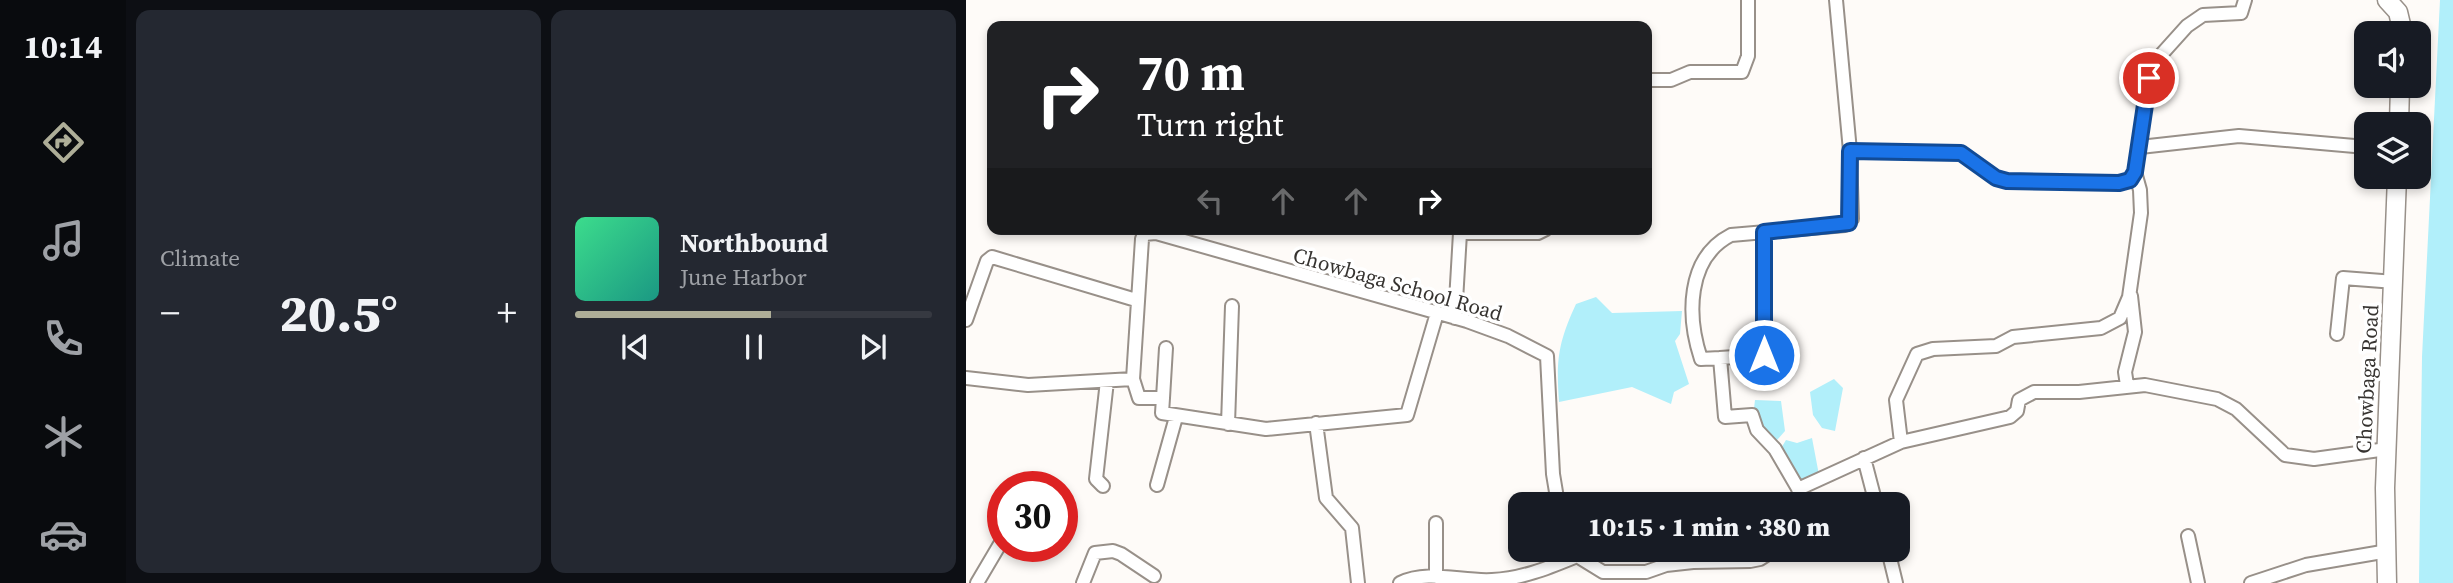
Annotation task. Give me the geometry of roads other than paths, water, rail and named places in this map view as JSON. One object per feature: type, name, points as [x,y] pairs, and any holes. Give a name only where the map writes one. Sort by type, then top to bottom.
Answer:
[{"type":"street","points":[[1652,80],[1671,80],[1690,72],[1742,72],[1748,56],[1748,0]]},
{"type":"street","points":[[1764,232],[1764,355],[1701,359],[1691,330],[1698,271],[1716,243],[1731,235],[1849,223],[1850,151],[1836,0]]},
{"type":"street","points":[[1850,151],[1961,153],[1996,178],[2024,182],[2119,183],[2130,180],[2135,172],[2140,147],[2149,78],[2160,57],[2195,20],[2216,13],[2236,15],[2241,13],[2245,0]]},
{"type":"street","points":[[2387,0],[2398,12],[2400,21]]},
{"type":"street","points":[[2140,147],[2239,136],[2354,146]]},
{"type":"street","points":[[1901,442],[1896,400],[1917,354],[1933,349],[1983,348],[2013,337],[2109,326],[2125,309],[2141,214],[2140,190],[2135,172]]},
{"type":"street","name":"Chowbaga Road","points":[[2387,583],[2385,488],[2397,189]]},
{"type":"street","name":"Chowbaga School Road","points":[[1133,379],[1136,300],[1142,239],[1146,235]]},
{"type":"street","name":"Chowbaga School Road","points":[[1160,235],[1455,318],[1508,336],[1549,359],[1556,492]]},
{"type":"street","points":[[1455,318],[1460,235]]},
{"type":"street","points":[[966,320],[987,261],[992,257],[1136,300]]},
{"type":"street","points":[[2337,334],[2343,278],[2395,282]]},
{"type":"street","points":[[2127,385],[2125,372],[2135,332],[2130,289]]},
{"type":"street","points":[[1228,424],[1232,306]]},
{"type":"street","points":[[1166,348],[1162,414],[1266,429],[1406,415],[1437,313]]},
{"type":"street","points":[[1720,358],[1725,417],[1752,415],[1757,430],[1775,449],[1800,492]]},
{"type":"street","points":[[966,378],[1001,384],[1133,379],[1139,398],[1163,398]]},
{"type":"street","points":[[1103,486],[1096,480],[1107,381]]},
{"type":"street","points":[[1798,489],[1901,442],[2010,418],[2017,411],[2022,395],[2034,392],[2079,392],[2127,385],[2145,385],[2217,399],[2255,424],[2273,447],[2300,459],[2387,449]]},
{"type":"street","points":[[1157,485],[1176,417]]},
{"type":"street","points":[[1316,423],[1326,498],[1352,528],[1359,583]]},
{"type":"street","points":[[1864,458],[1873,492]]},
{"type":"street","points":[[1436,523],[1436,577]]},
{"type":"street","points":[[2188,536],[2198,583]]},
{"type":"street","points":[[1083,583],[1095,553],[1113,551],[1154,576]]},
{"type":"street","points":[[2251,583],[2298,567],[2388,551]]},
{"type":"street","points":[[977,583],[989,562]]},
{"type":"street","points":[[1400,583],[1414,577],[1503,580],[1536,572],[1557,562]]},
{"type":"street","points":[[1586,562],[1605,578],[1674,564],[1725,562]]},
{"type":"street","points":[[1891,562],[1896,583]]},
{"type":"water","points":[[2440,0],[2453,0],[2453,583],[2419,583],[2422,357]]},
{"type":"water","points":[[1596,297],[1612,313],[1682,311],[1680,334],[1675,341],[1689,384],[1674,392],[1671,404],[1632,387],[1559,402],[1558,363],[1565,330],[1576,304]]},
{"type":"water","points":[[1834,379],[1843,388],[1835,431],[1822,428],[1813,415],[1810,392]]},
{"type":"water","points":[[1755,400],[1781,401],[1785,431],[1777,440],[1763,437],[1753,417]]},
{"type":"water","points":[[1812,438],[1819,475],[1809,484],[1790,472],[1780,450],[1786,440],[1797,443]]}]
